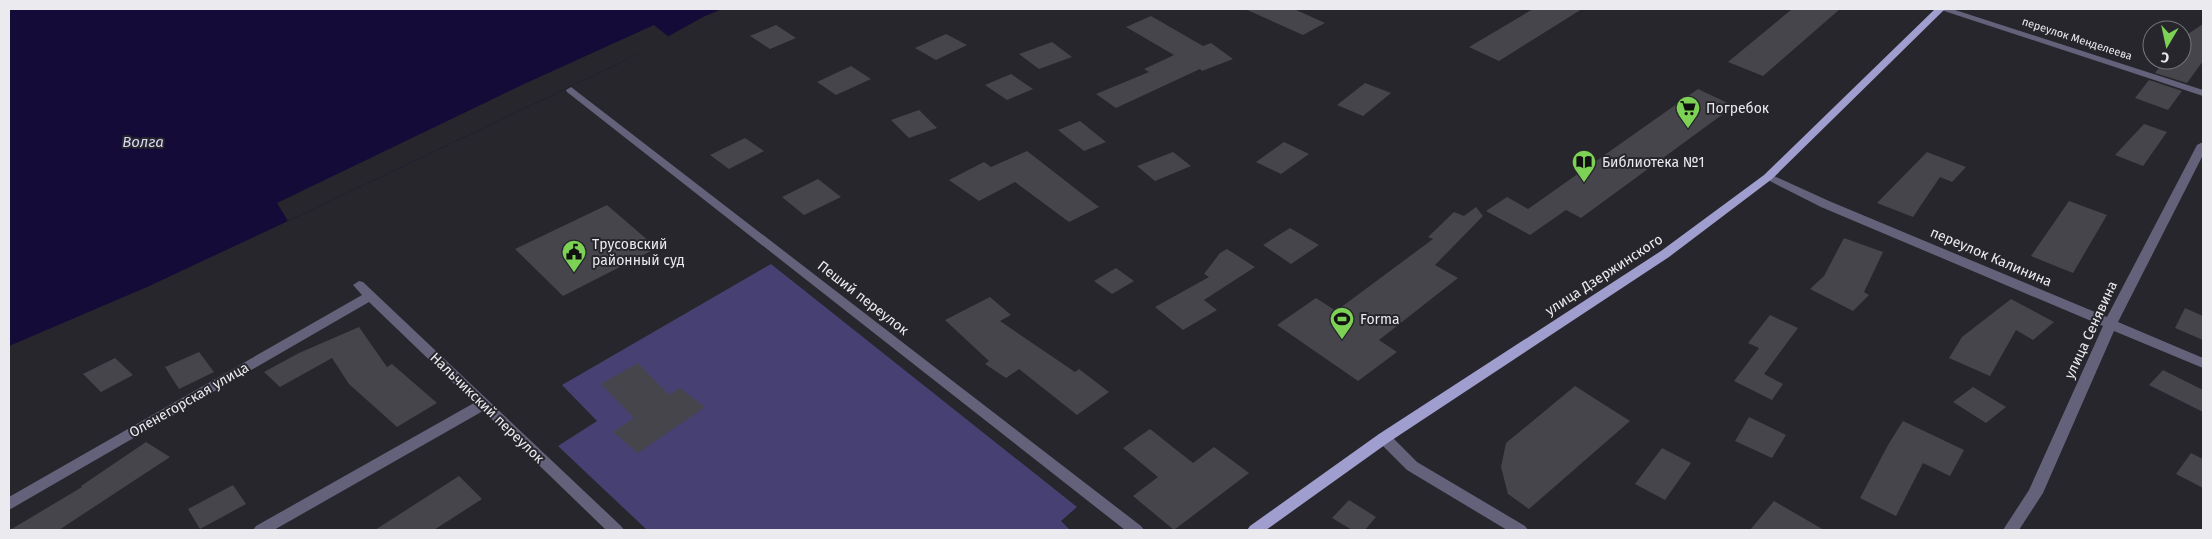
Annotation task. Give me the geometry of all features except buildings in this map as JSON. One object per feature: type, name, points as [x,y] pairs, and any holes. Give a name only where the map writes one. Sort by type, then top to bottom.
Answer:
[{"type":"main road","name":"улица Дзержинского","points":[[1255,530],[1384,438],[1665,254],[1768,177],[1942,9]]},
{"type":"street","name":"переулок Менделеева","points":[[1942,9],[2203,93]]},
{"type":"street","name":"Пеший переулок","points":[[571,90],[1136,530]]},
{"type":"street","name":"улица Сенявина","points":[[2011,530],[2034,493],[2110,324],[2203,145]]},
{"type":"street","name":"переулок Калинина","points":[[1768,177],[1825,204],[2203,363]]},
{"type":"street","name":"Нальчикский переулок","points":[[359,285],[616,530]]},
{"type":"street","name":"Оленегорская улица","points":[[9,504],[370,296]]},
{"type":"street","points":[[261,530],[484,404]]},
{"type":"street","points":[[1384,438],[1412,466],[1520,530]]},
{"type":"shaded area","points":[[771,264],[1077,507],[1061,521],[1070,530],[647,530],[558,446],[597,421],[562,385]]},
{"type":"water","name":"Волга","points":[[9,9],[722,9],[703,17],[622,62],[288,221],[147,287],[9,346]]},
{"type":"pier","points":[[654,25],[669,37],[622,62],[288,221],[277,203],[524,84]]},
{"type":"place","name":"Погребок","points":[[1688,129]]},
{"type":"place","name":"Библиотека №1","points":[[1584,183]]},
{"type":"place","name":"Трусовский районный суд","points":[[574,273]]},
{"type":"place","name":"Forma","points":[[1342,340]]}]
